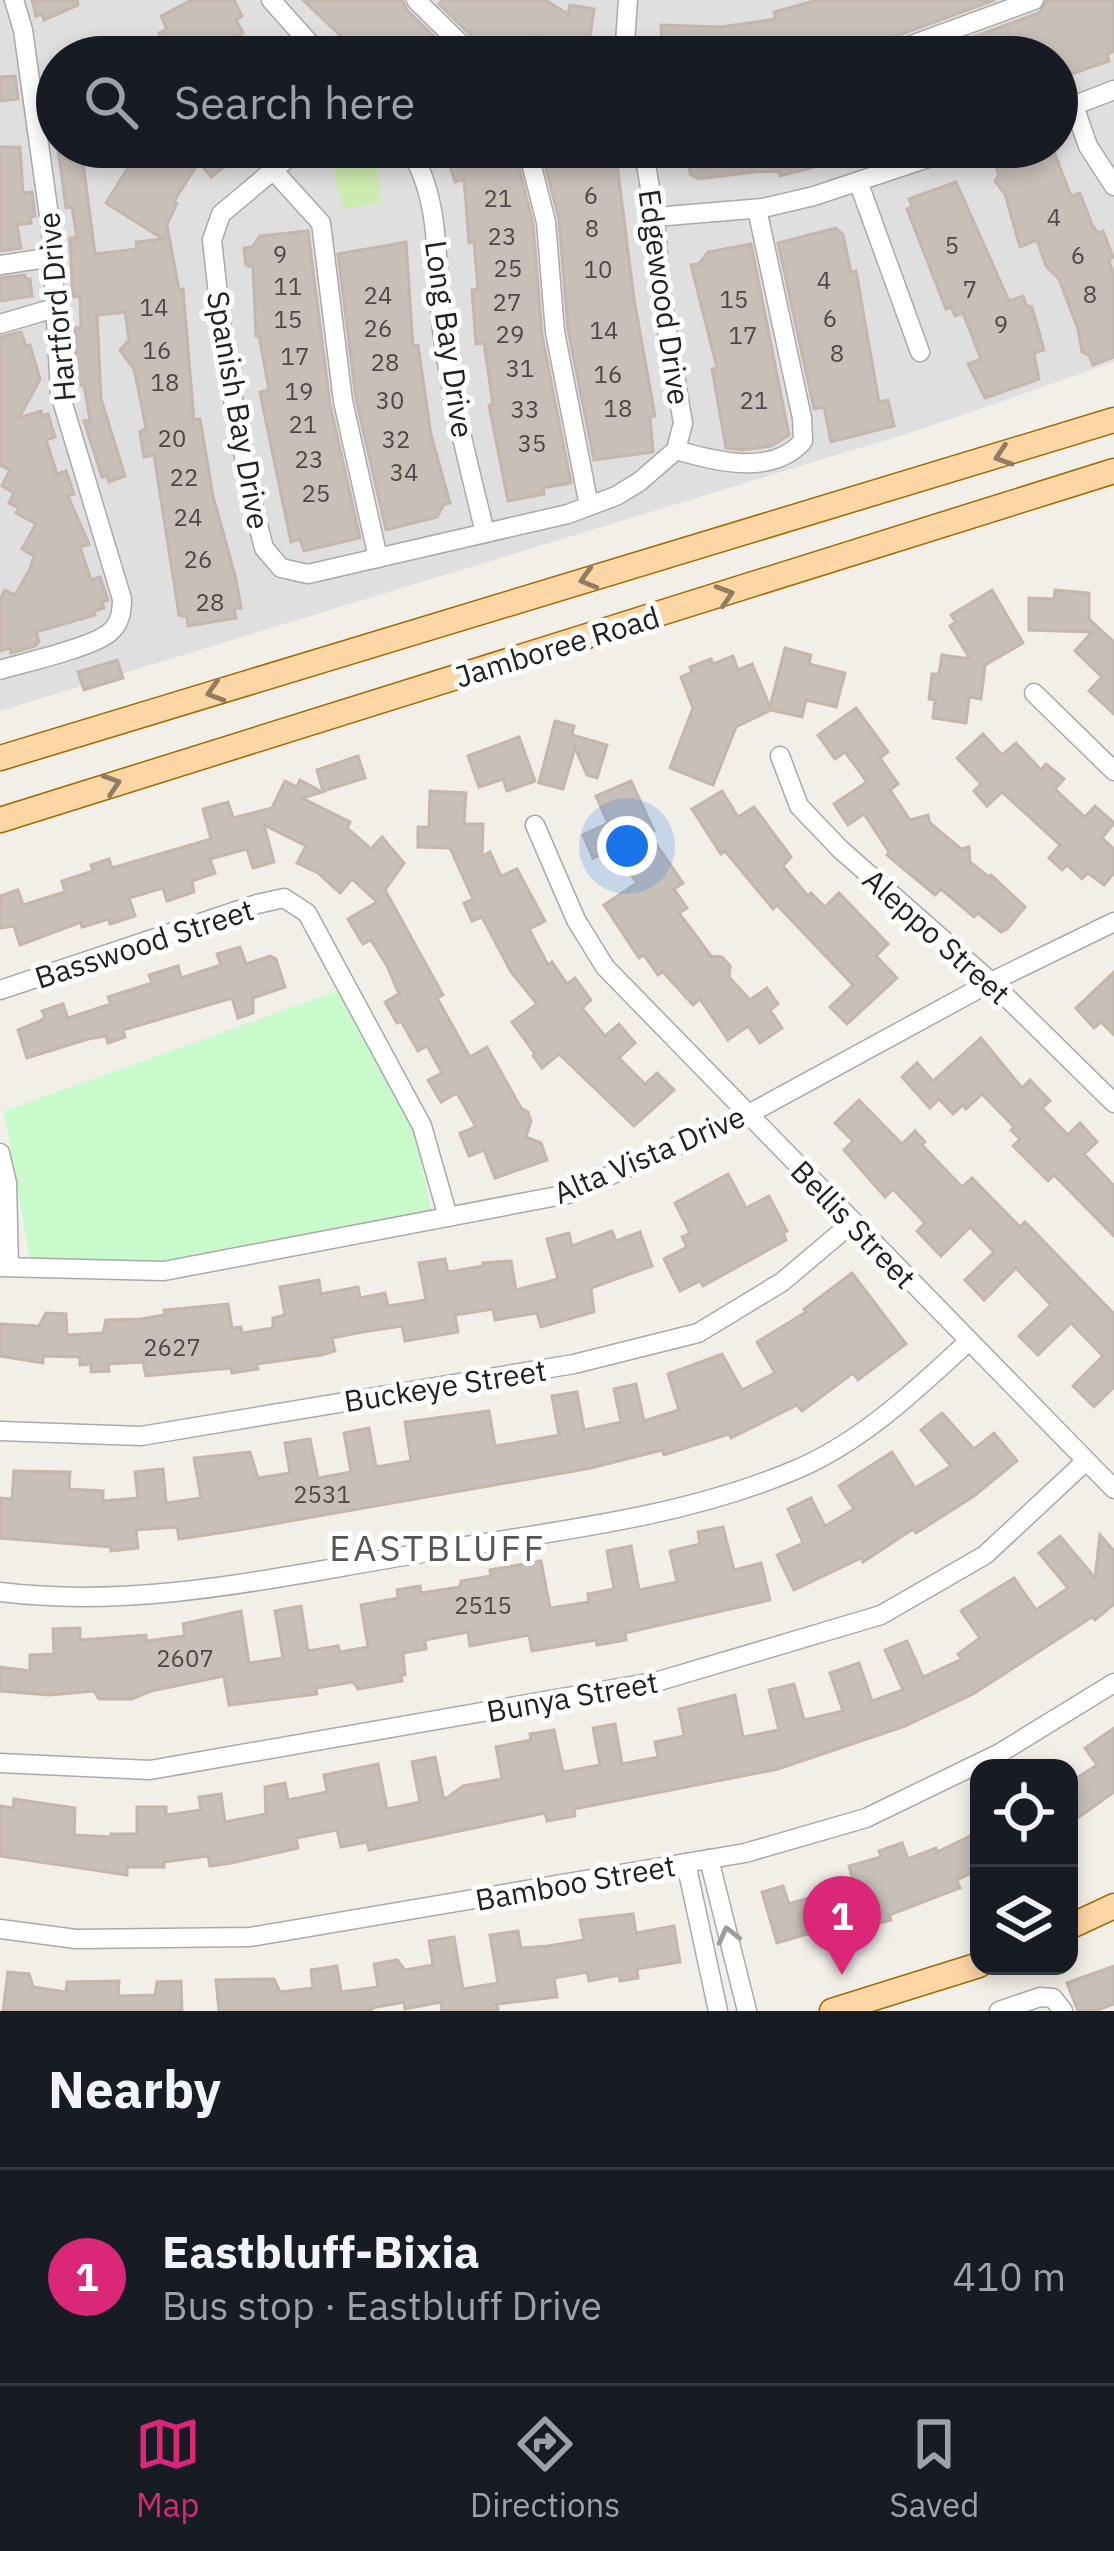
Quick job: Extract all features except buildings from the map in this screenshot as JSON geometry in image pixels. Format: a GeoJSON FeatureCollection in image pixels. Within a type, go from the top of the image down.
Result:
{"type":"FeatureCollection","features":[{"type":"Feature","properties":{"kind":"main road","name":"Jamboree Road"},"geometry":{"type":"LineString","coordinates":[[0,758],[1114,420]]}},
{"type":"Feature","properties":{"kind":"main road","name":"Jamboree Road"},"geometry":{"type":"LineString","coordinates":[[0,820],[1114,471]]}},
{"type":"Feature","properties":{"kind":"main road"},"geometry":{"type":"LineString","coordinates":[[1078,1923],[1114,1906]]}},
{"type":"Feature","properties":{"kind":"main road"},"geometry":{"type":"LineString","coordinates":[[832,2011],[970,1968]]}},
{"type":"Feature","properties":{"kind":"street","name":"Hartford Drive"},"geometry":{"type":"LineString","coordinates":[[14,0],[23,30],[36,128]]}},
{"type":"Feature","properties":{"kind":"street"},"geometry":{"type":"LineString","coordinates":[[271,0],[303,36]]}},
{"type":"Feature","properties":{"kind":"street"},"geometry":{"type":"LineString","coordinates":[[416,0],[453,36]]}},
{"type":"Feature","properties":{"kind":"street"},"geometry":{"type":"LineString","coordinates":[[625,36],[628,0]]}},
{"type":"Feature","properties":{"kind":"street"},"geometry":{"type":"LineString","coordinates":[[936,36],[1034,0]]}},
{"type":"Feature","properties":{"kind":"street"},"geometry":{"type":"LineString","coordinates":[[1078,104],[1114,90]]}},
{"type":"Feature","properties":{"kind":"street"},"geometry":{"type":"LineString","coordinates":[[1078,130],[1114,186]]}},
{"type":"Feature","properties":{"kind":"street","name":"Hartford Drive"},"geometry":{"type":"LineString","coordinates":[[0,670],[98,639],[109,633],[122,611],[60,394],[58,307],[41,168]]}},
{"type":"Feature","properties":{"kind":"street","name":"Spanish Bay Drive"},"geometry":{"type":"LineString","coordinates":[[275,168],[221,214],[212,240],[225,358],[261,539],[272,560],[294,573],[308,574],[485,533]]}},
{"type":"Feature","properties":{"kind":"street","name":"Long Bay Drive"},"geometry":{"type":"LineString","coordinates":[[418,168],[433,211],[452,391],[485,533]]}},
{"type":"Feature","properties":{"kind":"street"},"geometry":{"type":"LineString","coordinates":[[532,168],[546,222],[555,332],[589,506]]}},
{"type":"Feature","properties":{"kind":"street","name":"Edgewood Drive"},"geometry":{"type":"LineString","coordinates":[[485,533],[589,506],[639,482],[676,450],[683,423],[661,295],[647,168]]}},
{"type":"Feature","properties":{"kind":"street"},"geometry":{"type":"LineString","coordinates":[[655,217],[757,209],[860,184],[904,168]]}},
{"type":"Feature","properties":{"kind":"street"},"geometry":{"type":"LineString","coordinates":[[273,170],[321,223],[343,401],[378,558]]}},
{"type":"Feature","properties":{"kind":"street"},"geometry":{"type":"LineString","coordinates":[[860,184],[920,352]]}},
{"type":"Feature","properties":{"kind":"street"},"geometry":{"type":"LineString","coordinates":[[676,450],[740,464],[795,451],[803,441],[757,209]]}},
{"type":"Feature","properties":{"kind":"street"},"geometry":{"type":"LineString","coordinates":[[0,265],[53,257]]}},
{"type":"Feature","properties":{"kind":"street"},"geometry":{"type":"LineString","coordinates":[[0,324],[58,307]]}},
{"type":"Feature","properties":{"kind":"street"},"geometry":{"type":"LineString","coordinates":[[1034,693],[1114,771]]}},
{"type":"Feature","properties":{"kind":"street","name":"Aleppo Street"},"geometry":{"type":"LineString","coordinates":[[780,756],[799,806],[840,849],[991,982],[1114,1103]]}},
{"type":"Feature","properties":{"kind":"street","name":"Bellis Street"},"geometry":{"type":"LineString","coordinates":[[536,825],[576,920],[605,967],[1114,1489]]}},
{"type":"Feature","properties":{"kind":"street","name":"Basswood Street"},"geometry":{"type":"LineString","coordinates":[[0,990],[284,898],[307,913],[422,1126],[448,1217]]}},
{"type":"Feature","properties":{"kind":"street","name":"Alta Vista Drive"},"geometry":{"type":"LineString","coordinates":[[4,1267],[164,1271],[568,1194],[747,1115],[991,982],[1114,922]]}},
{"type":"Feature","properties":{"kind":"street"},"geometry":{"type":"LineString","coordinates":[[0,1153],[7,1183],[4,1267]]}},
{"type":"Feature","properties":{"kind":"street","name":"Buckeye Street"},"geometry":{"type":"LineString","coordinates":[[0,1432],[141,1436],[574,1364],[698,1333],[782,1282],[852,1223]]}},
{"type":"Feature","properties":{"kind":"street"},"geometry":{"type":"LineString","coordinates":[[0,1592],[160,1595],[646,1516],[797,1469],[893,1412],[969,1341]]}},
{"type":"Feature","properties":{"kind":"street","name":"Bunya Street"},"geometry":{"type":"LineString","coordinates":[[0,1763],[150,1770],[659,1682],[881,1615],[985,1555],[1086,1461]]}},
{"type":"Feature","properties":{"kind":"street","name":"Bamboo Street"},"geometry":{"type":"LineString","coordinates":[[0,1929],[76,1939],[250,1937],[745,1853],[866,1818],[1000,1753],[1114,1683]]}},
{"type":"Feature","properties":{"kind":"street"},"geometry":{"type":"LineString","coordinates":[[709,1859],[747,2011]]}},
{"type":"Feature","properties":{"kind":"street"},"geometry":{"type":"LineString","coordinates":[[686,1863],[718,2011]]}},
{"type":"Feature","properties":{"kind":"street"},"geometry":{"type":"LineString","coordinates":[[999,2011],[1040,1997],[1053,1998],[1063,2011]]}},
{"type":"Feature","properties":{"kind":"shaded area"},"geometry":{"type":"Polygon","coordinates":[[[0,0],[1114,0],[1114,362],[925,428],[0,711],[0,0]]]}},
{"type":"Feature","properties":{"kind":"green space"},"geometry":{"type":"Polygon","coordinates":[[[333,168],[377,168],[381,203],[343,209],[333,168]]]}},
{"type":"Feature","properties":{"kind":"green space"},"geometry":{"type":"Polygon","coordinates":[[[337,991],[414,1130],[431,1209],[170,1262],[30,1260],[4,1111],[337,991]]]}},
{"type":"Feature","properties":{"kind":"place","name":"Eastbluff-Bixia"},"geometry":{"type":"Point","coordinates":[842,1975]}},
{"type":"Feature","properties":{"kind":"district","name":"EASTBLUFF"},"geometry":{"type":"Point","coordinates":[438,1547]}}]}
